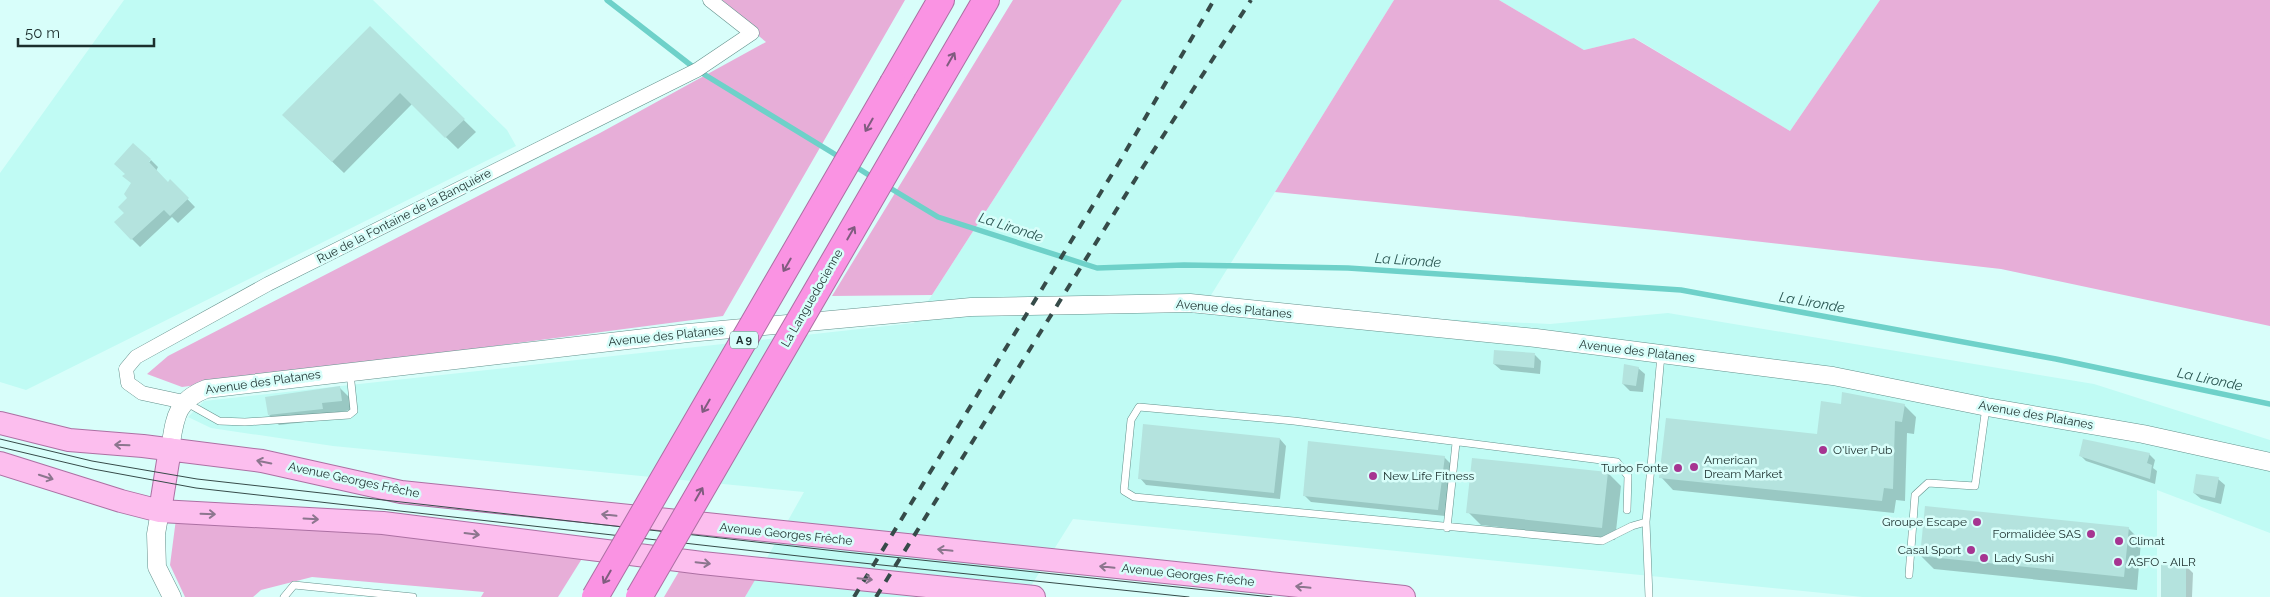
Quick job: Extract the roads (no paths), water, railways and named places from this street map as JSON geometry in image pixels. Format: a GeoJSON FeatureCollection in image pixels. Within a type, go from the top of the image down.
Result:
{"type":"FeatureCollection","features":[{"type":"Feature","properties":{"kind":"highway","name":"A 9"},"geometry":{"type":"LineString","coordinates":[[595,597],[941,0]]}},
{"type":"Feature","properties":{"kind":"highway","name":"La Languedocienne"},"geometry":{"type":"LineString","coordinates":[[639,597],[986,0]]}},
{"type":"Feature","properties":{"kind":"main road","name":"Avenue Georges Frêche"},"geometry":{"type":"LineString","coordinates":[[0,423],[69,440],[170,449],[262,461],[400,492],[1404,597]]}},
{"type":"Feature","properties":{"kind":"main road"},"geometry":{"type":"LineString","coordinates":[[160,511],[170,449]]}},
{"type":"Feature","properties":{"kind":"main road"},"geometry":{"type":"LineString","coordinates":[[0,463],[105,497],[160,511],[383,524],[702,562],[1034,597]]}},
{"type":"Feature","properties":{"kind":"street","name":"Rue de la Fontaine de la Banquière"},"geometry":{"type":"LineString","coordinates":[[184,402],[142,393],[128,383],[126,369],[136,357],[268,284],[697,70],[752,33],[710,0]]}},
{"type":"Feature","properties":{"kind":"street","name":"Avenue des Platanes"},"geometry":{"type":"LineString","coordinates":[[184,402],[194,393],[206,389],[350,370],[688,333],[971,307],[1190,303],[1536,338],[1833,376],[1986,407],[2143,434],[2270,462]]}},
{"type":"Feature","properties":{"kind":"street"},"geometry":{"type":"LineString","coordinates":[[170,449],[178,409],[184,402]]}},
{"type":"Feature","properties":{"kind":"street"},"geometry":{"type":"LineString","coordinates":[[160,511],[156,534],[157,567],[172,597]]}},
{"type":"Feature","properties":{"kind":"lane"},"geometry":{"type":"LineString","coordinates":[[1648,597],[1646,522],[1661,355]]}},
{"type":"Feature","properties":{"kind":"lane"},"geometry":{"type":"LineString","coordinates":[[184,402],[219,421],[245,422],[349,415],[354,411],[350,370]]}},
{"type":"Feature","properties":{"kind":"lane"},"geometry":{"type":"LineString","coordinates":[[1626,510],[1628,476],[1618,462],[1294,421],[1139,407],[1130,420],[1124,491],[1134,497],[1447,528],[1602,541],[1632,526],[1646,522]]}},
{"type":"Feature","properties":{"kind":"lane"},"geometry":{"type":"LineString","coordinates":[[1909,575],[1915,495],[1928,483],[1975,486],[1986,407]]}},
{"type":"Feature","properties":{"kind":"lane"},"geometry":{"type":"LineString","coordinates":[[1447,528],[1456,443]]}},
{"type":"Feature","properties":{"kind":"lane"},"geometry":{"type":"LineString","coordinates":[[284,597],[294,585],[413,597]]}},
{"type":"Feature","properties":{"kind":"waterway","name":"La Lironde"},"geometry":{"type":"LineString","coordinates":[[607,0],[697,70],[841,158]]}},
{"type":"Feature","properties":{"kind":"waterway","name":"La Lironde"},"geometry":{"type":"LineString","coordinates":[[853,165],[875,179]]}},
{"type":"Feature","properties":{"kind":"waterway","name":"La Lironde"},"geometry":{"type":"LineString","coordinates":[[885,185],[938,217],[1097,268],[1184,265],[1348,268],[1681,290],[2056,359],[2270,404]]}},
{"type":"Feature","properties":{"kind":"tram line"},"geometry":{"type":"LineString","coordinates":[[0,439],[92,461],[197,479],[845,552],[1272,597]]}},
{"type":"Feature","properties":{"kind":"tram line"},"geometry":{"type":"LineString","coordinates":[[0,447],[93,469],[196,488],[843,561],[1189,597]]}},
{"type":"Feature","properties":{"kind":"railway"},"geometry":{"type":"LineString","coordinates":[[854,597],[1120,161],[1214,0]]}},
{"type":"Feature","properties":{"kind":"railway"},"geometry":{"type":"LineString","coordinates":[[876,597],[1143,167],[1251,0]]}},
{"type":"Feature","properties":{"kind":"place","name":"O'liver Pub"},"geometry":{"type":"Point","coordinates":[1823,450]}},
{"type":"Feature","properties":{"kind":"place","name":"American Dream Market"},"geometry":{"type":"Point","coordinates":[1694,467]}},
{"type":"Feature","properties":{"kind":"place","name":"Turbo Fonte"},"geometry":{"type":"Point","coordinates":[1678,468]}},
{"type":"Feature","properties":{"kind":"place","name":"New Life Fitness"},"geometry":{"type":"Point","coordinates":[1373,476]}},
{"type":"Feature","properties":{"kind":"place","name":"Groupe Escape"},"geometry":{"type":"Point","coordinates":[1977,522]}},
{"type":"Feature","properties":{"kind":"place","name":"Formalidée SAS"},"geometry":{"type":"Point","coordinates":[2091,534]}},
{"type":"Feature","properties":{"kind":"place","name":"Climat"},"geometry":{"type":"Point","coordinates":[2119,541]}},
{"type":"Feature","properties":{"kind":"place","name":"Casal Sport"},"geometry":{"type":"Point","coordinates":[1971,550]}},
{"type":"Feature","properties":{"kind":"place","name":"Lady Sushi"},"geometry":{"type":"Point","coordinates":[1984,558]}},
{"type":"Feature","properties":{"kind":"place","name":"ASFO - AILR"},"geometry":{"type":"Point","coordinates":[2118,562]}}]}
